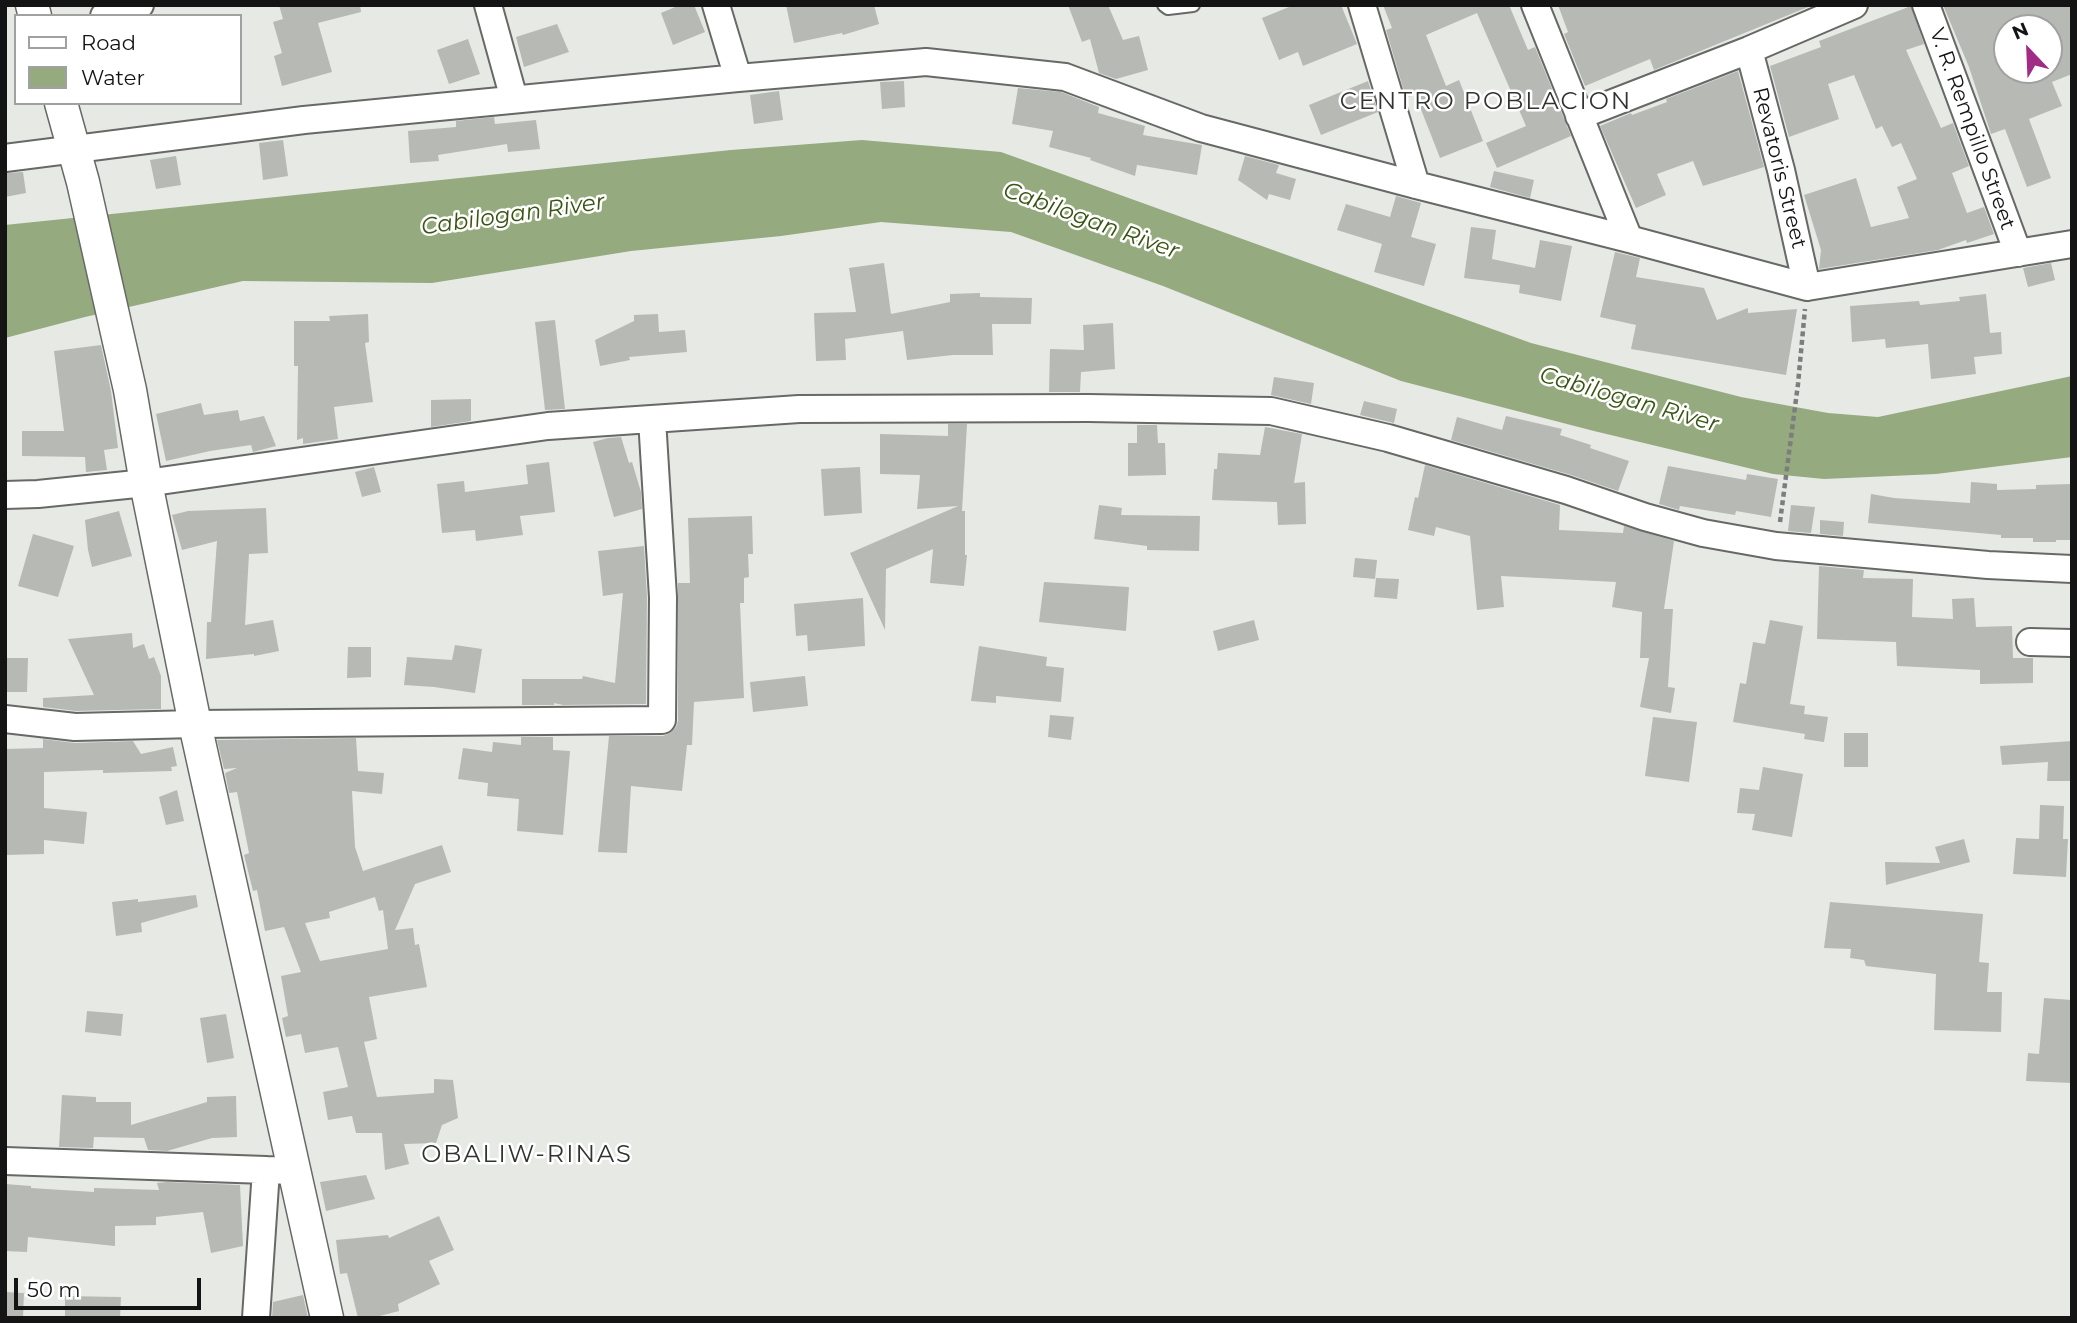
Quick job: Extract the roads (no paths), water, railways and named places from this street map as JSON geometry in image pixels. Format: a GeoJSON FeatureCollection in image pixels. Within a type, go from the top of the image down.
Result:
{"type":"FeatureCollection","features":[{"type":"Feature","properties":{"kind":"street"},"geometry":{"type":"LineString","coordinates":[[111,14],[140,5]]}},
{"type":"Feature","properties":{"kind":"street"},"geometry":{"type":"LineString","coordinates":[[488,5],[513,99]]}},
{"type":"Feature","properties":{"kind":"street"},"geometry":{"type":"LineString","coordinates":[[716,5],[738,78]]}},
{"type":"Feature","properties":{"kind":"street"},"geometry":{"type":"LineString","coordinates":[[1362,5],[1416,186]]}},
{"type":"Feature","properties":{"kind":"street"},"geometry":{"type":"LineString","coordinates":[[1535,5],[1629,239]]}},
{"type":"Feature","properties":{"kind":"street"},"geometry":{"type":"LineString","coordinates":[[1579,116],[1749,50],[1854,5]]}},
{"type":"Feature","properties":{"kind":"street","name":"V. R. Rempillo Street"},"geometry":{"type":"LineString","coordinates":[[1926,5],[2018,253]]}},
{"type":"Feature","properties":{"kind":"street","name":"Revatoris Street"},"geometry":{"type":"LineString","coordinates":[[1749,50],[1782,170],[1807,287]]}},
{"type":"Feature","properties":{"kind":"street"},"geometry":{"type":"LineString","coordinates":[[5,158],[304,120],[926,62],[1065,76],[1201,128],[1807,287],[2072,244]]}},
{"type":"Feature","properties":{"kind":"street"},"geometry":{"type":"LineString","coordinates":[[62,105],[83,182],[130,390],[281,1170],[327,1318]]}},
{"type":"Feature","properties":{"kind":"street"},"geometry":{"type":"LineString","coordinates":[[5,495],[146,483],[548,426],[799,409],[1088,408],[1271,411],[1388,438],[1703,533],[1776,546],[1988,565],[2072,569]]}},
{"type":"Feature","properties":{"kind":"street"},"geometry":{"type":"LineString","coordinates":[[5,719],[75,727],[662,720],[663,597],[652,419]]}},
{"type":"Feature","properties":{"kind":"street"},"geometry":{"type":"LineString","coordinates":[[2030,642],[2072,643]]}},
{"type":"Feature","properties":{"kind":"street"},"geometry":{"type":"LineString","coordinates":[[5,1161],[281,1170]]}},
{"type":"Feature","properties":{"kind":"street"},"geometry":{"type":"LineString","coordinates":[[256,1318],[281,1170]]}},
{"type":"Feature","properties":{"kind":"lane"},"geometry":{"type":"LineString","coordinates":[[1164,5],[1168,8],[1194,5]]}},
{"type":"Feature","properties":{"kind":"water","name":"Cabilogan River"},"geometry":{"type":"Polygon","coordinates":[[[862,140],[1001,152],[1531,343],[1741,397],[1828,413],[1878,417],[2072,376],[2072,457],[1936,474],[1824,479],[1773,474],[1401,381],[1163,286],[1011,232],[881,222],[781,236],[631,251],[432,283],[243,281],[5,338],[5,225],[731,150],[862,140]]]}},
{"type":"Feature","properties":{"kind":"district","name":"CENTRO POBLACION"},"geometry":{"type":"Point","coordinates":[1486,102]}},
{"type":"Feature","properties":{"kind":"district","name":"OBALIW-RINAS"},"geometry":{"type":"Point","coordinates":[527,1155]}}]}
